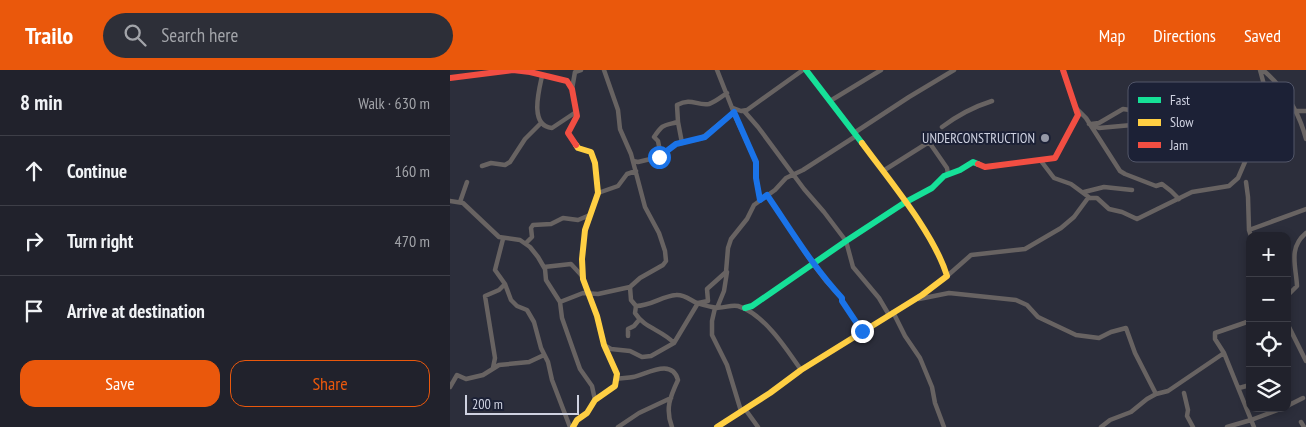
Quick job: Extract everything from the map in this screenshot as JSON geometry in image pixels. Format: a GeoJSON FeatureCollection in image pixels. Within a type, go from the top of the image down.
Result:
{"type":"FeatureCollection","features":[{"type":"Feature","properties":{"kind":"street"},"geometry":{"type":"LineString","coordinates":[[450,78],[513,70],[567,81],[572,89]]}},
{"type":"Feature","properties":{"kind":"street"},"geometry":{"type":"LineString","coordinates":[[572,427],[577,420],[587,413],[595,400],[615,386],[617,374],[604,345],[597,316],[582,277],[585,230],[598,193],[595,186],[596,172],[590,151],[578,148],[568,133],[577,119],[572,89],[575,72],[581,70]]}},
{"type":"Feature","properties":{"kind":"street"},"geometry":{"type":"LineString","coordinates":[[560,302],[587,293],[598,294],[630,287],[666,261],[659,233],[645,207],[633,161],[620,129],[618,110],[604,70]]}},
{"type":"Feature","properties":{"kind":"street"},"geometry":{"type":"LineString","coordinates":[[717,70],[756,162],[756,178],[760,200]]}},
{"type":"Feature","properties":{"kind":"street"},"geometry":{"type":"LineString","coordinates":[[633,161],[638,162],[661,156],[673,146],[705,137],[733,110],[744,111],[805,70],[883,171],[947,270],[945,278]]}},
{"type":"Feature","properties":{"kind":"street"},"geometry":{"type":"LineString","coordinates":[[830,101],[881,70]]}},
{"type":"Feature","properties":{"kind":"street"},"geometry":{"type":"LineString","coordinates":[[758,427],[743,410],[727,365],[712,335],[712,321],[724,291],[728,248],[732,240],[752,207],[786,178],[803,170],[909,97],[954,70]]}},
{"type":"Feature","properties":{"kind":"street"},"geometry":{"type":"LineString","coordinates":[[745,308],[752,306],[904,203],[932,188],[941,178],[948,174],[960,170],[973,162],[985,166],[1054,159],[1078,117],[1063,70]]}},
{"type":"Feature","properties":{"kind":"street"},"geometry":{"type":"LineString","coordinates":[[1261,70],[1274,82]]}},
{"type":"Feature","properties":{"kind":"street"},"geometry":{"type":"LineString","coordinates":[[542,76],[536,103],[541,123],[552,128],[576,112]]}},
{"type":"Feature","properties":{"kind":"street"},"geometry":{"type":"LineString","coordinates":[[682,143],[676,107],[679,104],[690,101],[710,104],[726,93]]}},
{"type":"Feature","properties":{"kind":"street"},"geometry":{"type":"LineString","coordinates":[[942,127],[974,107],[992,101]]}},
{"type":"Feature","properties":{"kind":"street"},"geometry":{"type":"LineString","coordinates":[[1075,107],[1082,113],[1122,172],[1156,186],[1162,184],[1172,190],[1179,199]]}},
{"type":"Feature","properties":{"kind":"street"},"geometry":{"type":"LineString","coordinates":[[1294,108],[1306,139]]}},
{"type":"Feature","properties":{"kind":"street"},"geometry":{"type":"LineString","coordinates":[[1089,124],[1100,123],[1122,109],[1128,110]]}},
{"type":"Feature","properties":{"kind":"street"},"geometry":{"type":"LineString","coordinates":[[744,111],[794,174],[804,190],[846,241],[853,267],[891,313],[920,358],[932,387],[935,403],[944,427]]}},
{"type":"Feature","properties":{"kind":"street"},"geometry":{"type":"LineString","coordinates":[[1296,111],[1306,111]]}},
{"type":"Feature","properties":{"kind":"street"},"geometry":{"type":"LineString","coordinates":[[661,156],[658,143],[654,137],[657,130],[664,125],[678,122]]}},
{"type":"Feature","properties":{"kind":"street"},"geometry":{"type":"LineString","coordinates":[[482,166],[491,163],[505,165],[510,162],[525,139],[541,123]]}},
{"type":"Feature","properties":{"kind":"street"},"geometry":{"type":"LineString","coordinates":[[1089,124],[1099,128],[1128,125]]}},
{"type":"Feature","properties":{"kind":"street"},"geometry":{"type":"LineString","coordinates":[[883,171],[928,142],[931,143],[939,154],[947,168],[948,174]]}},
{"type":"Feature","properties":{"kind":"street"},"geometry":{"type":"LineString","coordinates":[[1041,161],[1054,178],[1068,182],[1090,198]]}},
{"type":"Feature","properties":{"kind":"street"},"geometry":{"type":"LineString","coordinates":[[717,427],[801,370],[915,299],[945,278],[972,255],[1025,249],[1061,228],[1075,215],[1083,203],[1090,198],[1097,198],[1109,209],[1138,219],[1192,192],[1229,186],[1238,178],[1245,162]]}},
{"type":"Feature","properties":{"kind":"street"},"geometry":{"type":"LineString","coordinates":[[598,193],[618,186],[625,176],[636,171]]}},
{"type":"Feature","properties":{"kind":"street"},"geometry":{"type":"LineString","coordinates":[[460,202],[467,182]]}},
{"type":"Feature","properties":{"kind":"street"},"geometry":{"type":"LineString","coordinates":[[1246,182],[1249,230],[1306,209]]}},
{"type":"Feature","properties":{"kind":"street"},"geometry":{"type":"LineString","coordinates":[[1084,192],[1104,187],[1132,190]]}},
{"type":"Feature","properties":{"kind":"street"},"geometry":{"type":"LineString","coordinates":[[767,195],[813,264],[842,298],[842,301],[862,331]]}},
{"type":"Feature","properties":{"kind":"street"},"geometry":{"type":"LineString","coordinates":[[450,202],[460,202],[502,239],[514,238],[526,244],[544,267],[546,280],[560,302],[562,318],[580,369],[592,386],[595,400]]}},
{"type":"Feature","properties":{"kind":"street"},"geometry":{"type":"LineString","coordinates":[[526,244],[532,237],[531,228],[533,225],[551,224],[563,218],[578,220],[591,214]]}},
{"type":"Feature","properties":{"kind":"street"},"geometry":{"type":"LineString","coordinates":[[1291,292],[1297,286],[1295,247],[1306,233]]}},
{"type":"Feature","properties":{"kind":"street"},"geometry":{"type":"LineString","coordinates":[[502,239],[495,270],[505,284],[511,300],[517,306],[525,308],[532,318],[541,348],[548,362],[552,380],[572,427]]}},
{"type":"Feature","properties":{"kind":"street"},"geometry":{"type":"LineString","coordinates":[[544,267],[571,264],[582,277]]}},
{"type":"Feature","properties":{"kind":"street"},"geometry":{"type":"LineString","coordinates":[[604,345],[611,349],[630,351],[644,358],[674,343],[698,304],[708,301],[707,289],[727,271]]}},
{"type":"Feature","properties":{"kind":"street"},"geometry":{"type":"LineString","coordinates":[[493,368],[495,358],[485,296],[499,290],[505,284]]}},
{"type":"Feature","properties":{"kind":"street"},"geometry":{"type":"LineString","coordinates":[[630,287],[631,300],[636,306],[635,313],[639,320],[653,330],[659,331],[674,343]]}},
{"type":"Feature","properties":{"kind":"street"},"geometry":{"type":"LineString","coordinates":[[915,299],[949,293],[1016,300],[1028,305],[1038,317],[1070,333],[1094,338],[1126,328],[1135,353],[1156,394]]}},
{"type":"Feature","properties":{"kind":"street"},"geometry":{"type":"LineString","coordinates":[[636,306],[646,305],[674,295],[682,296],[698,304],[716,308],[735,305],[745,308],[755,314],[769,329],[801,370]]}},
{"type":"Feature","properties":{"kind":"street"},"geometry":{"type":"LineString","coordinates":[[628,336],[628,329],[639,320]]}},
{"type":"Feature","properties":{"kind":"street"},"geometry":{"type":"LineString","coordinates":[[1246,323],[1215,333],[1215,339],[1224,354],[1254,427]]}},
{"type":"Feature","properties":{"kind":"street"},"geometry":{"type":"LineString","coordinates":[[1291,331],[1306,361]]}},
{"type":"Feature","properties":{"kind":"street"},"geometry":{"type":"LineString","coordinates":[[1101,427],[1110,420],[1131,412],[1147,399],[1168,390],[1224,354]]}},
{"type":"Feature","properties":{"kind":"street"},"geometry":{"type":"LineString","coordinates":[[450,387],[457,375],[466,379],[483,375],[499,365],[529,362],[544,355]]}},
{"type":"Feature","properties":{"kind":"street"},"geometry":{"type":"LineString","coordinates":[[616,379],[634,377],[665,368],[676,374],[678,380],[671,398],[668,414],[672,427]]}},
{"type":"Feature","properties":{"kind":"street"},"geometry":{"type":"LineString","coordinates":[[1239,388],[1246,386]]}},
{"type":"Feature","properties":{"kind":"street"},"geometry":{"type":"LineString","coordinates":[[1184,393],[1188,416],[1193,427]]}},
{"type":"Feature","properties":{"kind":"street"},"geometry":{"type":"LineString","coordinates":[[618,427],[639,413],[671,398]]}},
{"type":"Feature","properties":{"kind":"street"},"geometry":{"type":"LineString","coordinates":[[1291,404],[1302,398]]}},
{"type":"Feature","properties":{"kind":"street"},"geometry":{"type":"LineString","coordinates":[[1227,427],[1273,412]]}},
{"type":"Feature","properties":{"kind":"traffic: fast"},"geometry":{"type":"LineString","coordinates":[[806,70],[862,143]]}},
{"type":"Feature","properties":{"kind":"traffic: fast"},"geometry":{"type":"LineString","coordinates":[[745,308],[752,306],[904,203],[932,188],[944,176],[960,170],[973,162],[978,164]]}},
{"type":"Feature","properties":{"kind":"traffic: slow"},"geometry":{"type":"LineString","coordinates":[[717,427],[770,393],[801,370],[922,295],[947,276],[941,259],[922,225],[862,143]]}},
{"type":"Feature","properties":{"kind":"traffic: slow"},"geometry":{"type":"LineString","coordinates":[[573,427],[577,420],[587,413],[595,400],[615,386],[617,374],[604,345],[597,316],[583,279],[582,259],[585,230],[598,193],[595,163],[591,152],[578,148],[576,145]]}},
{"type":"Feature","properties":{"kind":"traffic: jam"},"geometry":{"type":"LineString","coordinates":[[450,78],[513,70],[567,81],[572,89],[577,116],[568,133],[576,145]]}},
{"type":"Feature","properties":{"kind":"traffic: jam"},"geometry":{"type":"LineString","coordinates":[[978,164],[985,167],[1055,158],[1078,115],[1063,70]]}},
{"type":"Feature","properties":{"kind":"place","name":"UNDERCONSTRUCTION"},"geometry":{"type":"Point","coordinates":[1045,138]}},
{"type":"Feature","properties":{"kind":"route"},"geometry":{"type":"LineString","coordinates":[[659,157],[676,144],[705,137],[734,112],[757,165],[756,178],[760,200],[767,195],[813,264],[842,298],[842,301],[862,331]]}}]}
